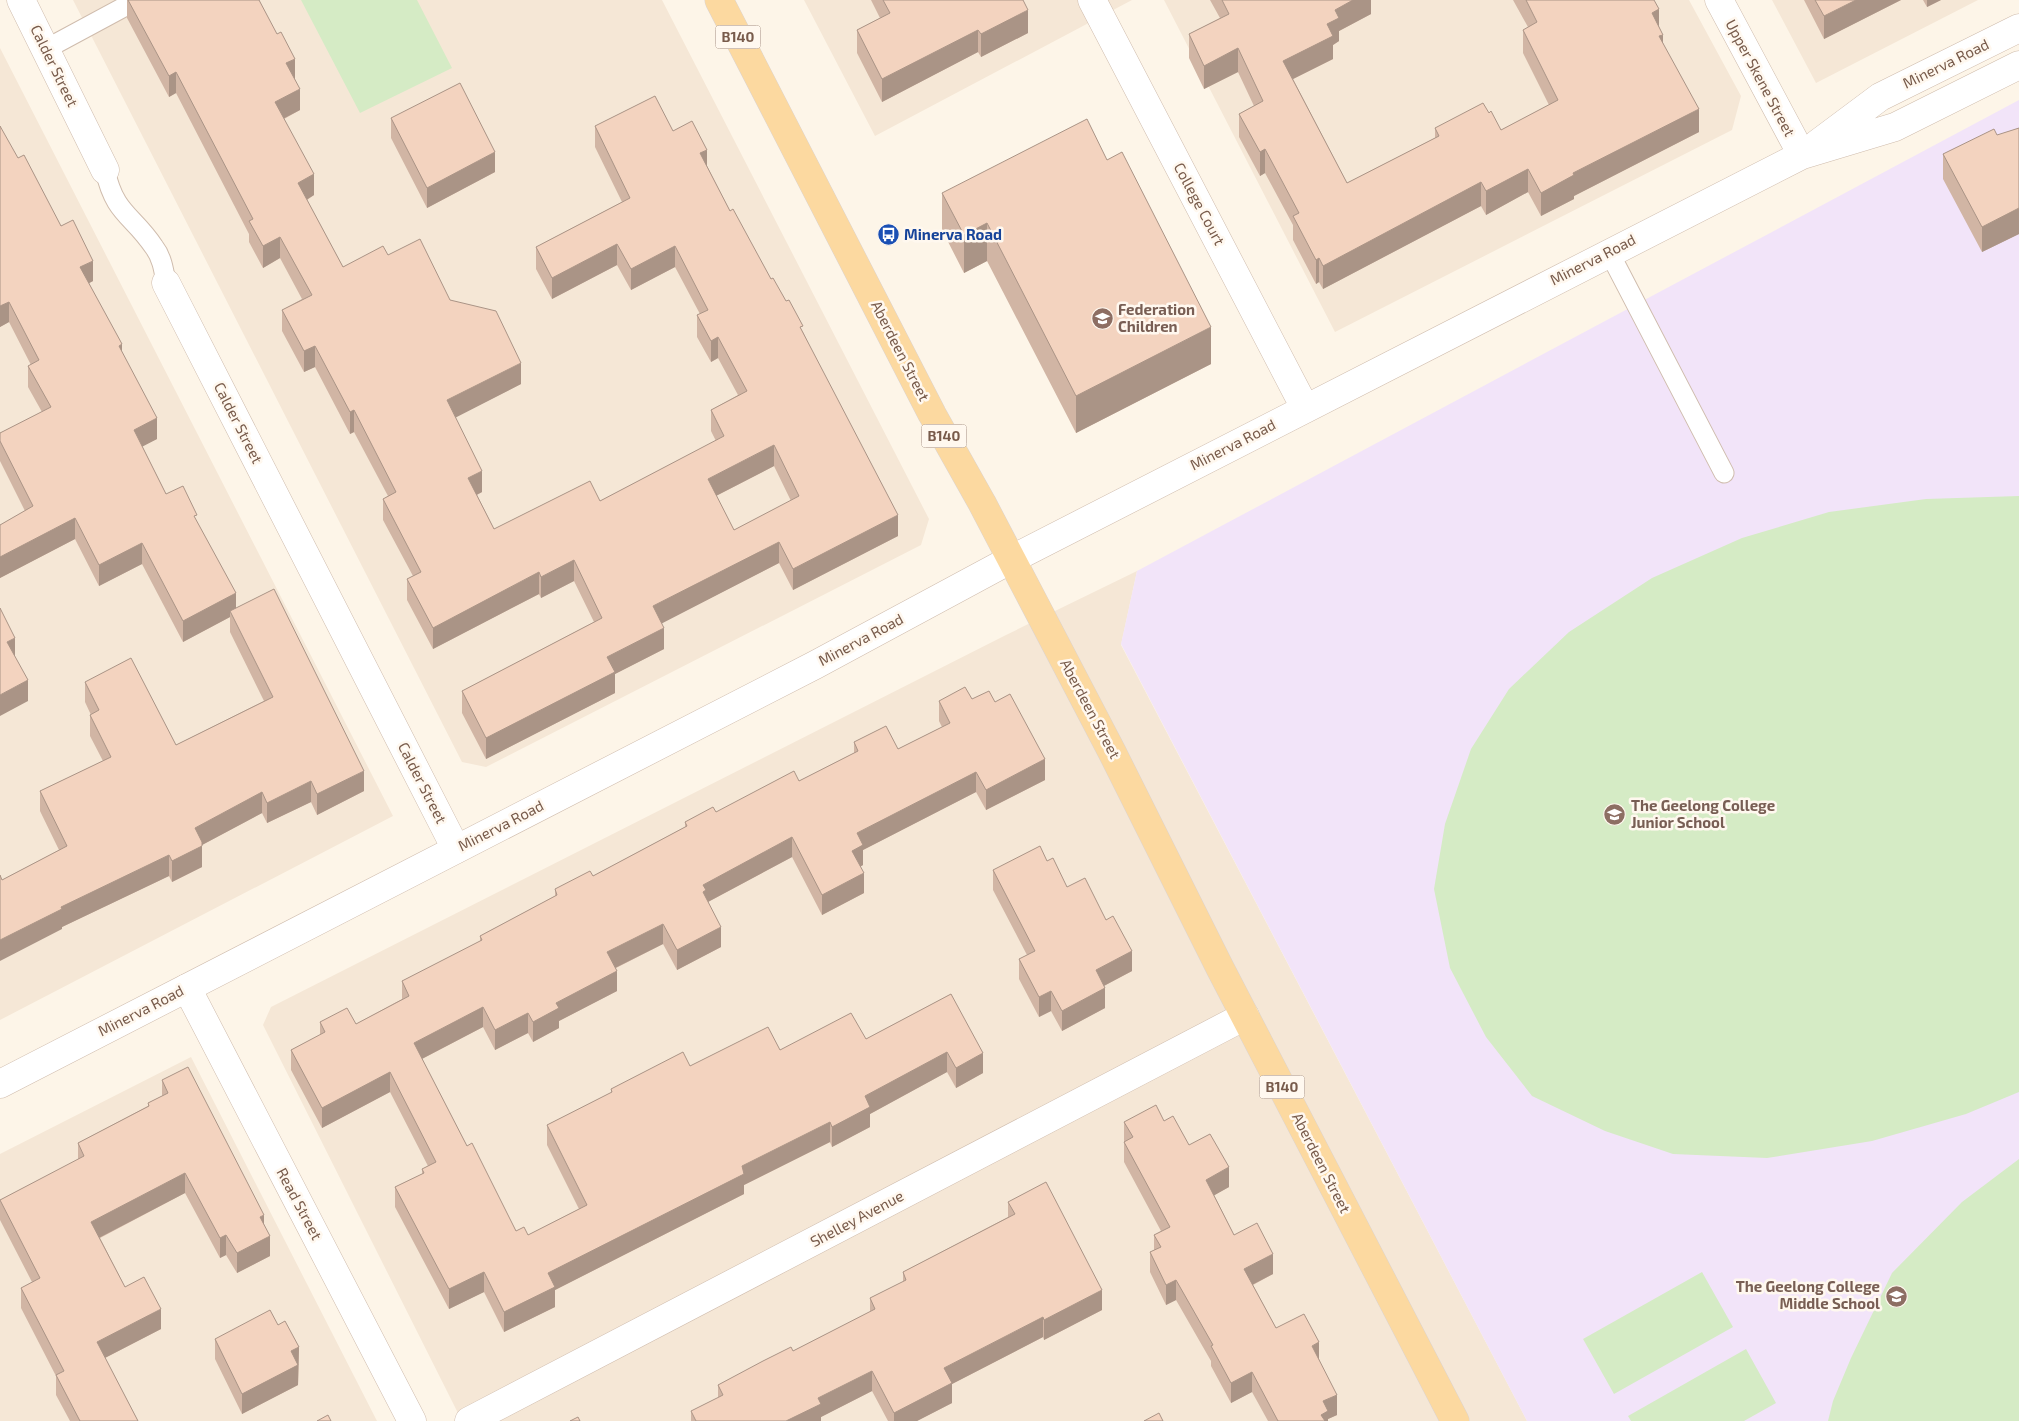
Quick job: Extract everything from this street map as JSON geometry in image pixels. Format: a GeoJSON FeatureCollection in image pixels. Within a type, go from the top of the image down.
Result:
{"type":"FeatureCollection","features":[{"type":"Feature","properties":{"kind":"main road","name":"Aberdeen Street"},"geometry":{"type":"LineString","coordinates":[[719,0],[927,406],[982,503],[1010,560],[1112,752],[1245,1016],[1455,1421]]}},
{"type":"Feature","properties":{"kind":"street","name":"Calder Street"},"geometry":{"type":"LineString","coordinates":[[21,0],[105,170]]}},
{"type":"Feature","properties":{"kind":"street","name":"College Court"},"geometry":{"type":"LineString","coordinates":[[1092,0],[1305,408]]}},
{"type":"Feature","properties":{"kind":"street","name":"Upper Skene Street"},"geometry":{"type":"LineString","coordinates":[[1719,0],[1802,155]]}},
{"type":"Feature","properties":{"kind":"street","name":"Minerva Road"},"geometry":{"type":"LineString","coordinates":[[0,1084],[815,665],[1010,560],[1609,252],[1802,155],[1880,97],[2019,28]]}},
{"type":"Feature","properties":{"kind":"street","name":"Minerva Road"},"geometry":{"type":"LineString","coordinates":[[1802,155],[1895,128],[2019,66]]}},
{"type":"Feature","properties":{"kind":"street","name":"Calder Street"},"geometry":{"type":"LineString","coordinates":[[166,284],[456,849]]}},
{"type":"Feature","properties":{"kind":"street","name":"Read Street"},"geometry":{"type":"LineString","coordinates":[[187,988],[412,1421]]}},
{"type":"Feature","properties":{"kind":"street","name":"Shelley Avenue"},"geometry":{"type":"LineString","coordinates":[[469,1421],[1245,1016]]}},
{"type":"Feature","properties":{"kind":"lane"},"geometry":{"type":"LineString","coordinates":[[46,49],[137,0]]}},
{"type":"Feature","properties":{"kind":"lane","name":"Calder Street"},"geometry":{"type":"LineString","coordinates":[[105,170],[110,192],[122,212],[155,247],[162,264],[166,284]]}},
{"type":"Feature","properties":{"kind":"lane"},"geometry":{"type":"LineString","coordinates":[[1609,252],[1724,473]]}},
{"type":"Feature","properties":{"kind":"shaded area"},"geometry":{"type":"Polygon","coordinates":[[[73,0],[662,0],[929,519],[921,545],[486,767],[462,762],[73,0]]]}},
{"type":"Feature","properties":{"kind":"shaded area"},"geometry":{"type":"Polygon","coordinates":[[[804,0],[1132,0],[875,136],[804,0]]]}},
{"type":"Feature","properties":{"kind":"shaded area"},"geometry":{"type":"Polygon","coordinates":[[[1164,0],[1689,0],[1741,96],[1732,130],[1335,332],[1164,0]]]}},
{"type":"Feature","properties":{"kind":"shaded area"},"geometry":{"type":"Polygon","coordinates":[[[1772,0],[1978,0],[1816,83],[1772,0]]]}},
{"type":"Feature","properties":{"kind":"shaded area"},"geometry":{"type":"Polygon","coordinates":[[[0,48],[393,816],[0,1020],[0,48]]]}},
{"type":"Feature","properties":{"kind":"shaded area","name":"The Geelong College Junior School"},"geometry":{"type":"Polygon","coordinates":[[[2019,100],[2019,1421],[1527,1421],[1121,644],[1137,571],[2019,100]]]}},
{"type":"Feature","properties":{"kind":"shaded area"},"geometry":{"type":"Polygon","coordinates":[[[1137,571],[1121,645],[1527,1421],[462,1421],[263,1025],[271,1007],[1006,635],[1137,571]]]}},
{"type":"Feature","properties":{"kind":"shaded area"},"geometry":{"type":"Polygon","coordinates":[[[191,1057],[377,1421],[0,1421],[0,1154],[191,1057]]]}},
{"type":"Feature","properties":{"kind":"green space"},"geometry":{"type":"Polygon","coordinates":[[[301,0],[417,0],[452,68],[360,113],[301,0]]]}},
{"type":"Feature","properties":{"kind":"green space"},"geometry":{"type":"Polygon","coordinates":[[[2019,496],[2019,1092],[1966,1114],[1872,1141],[1767,1158],[1673,1154],[1605,1131],[1532,1096],[1486,1037],[1450,968],[1434,889],[1445,824],[1471,749],[1509,689],[1569,632],[1652,578],[1742,538],[1829,512],[1926,499],[2019,496]]]}},
{"type":"Feature","properties":{"kind":"green space"},"geometry":{"type":"Polygon","coordinates":[[[2019,1159],[2019,1421],[1828,1421],[1833,1401],[1851,1358],[1892,1273],[1962,1202],[2019,1159]]]}},
{"type":"Feature","properties":{"kind":"green space"},"geometry":{"type":"Polygon","coordinates":[[[1702,1272],[1733,1327],[1614,1394],[1583,1339],[1702,1272]]]}},
{"type":"Feature","properties":{"kind":"green space"},"geometry":{"type":"Polygon","coordinates":[[[1746,1349],[1776,1403],[1744,1421],[1631,1421],[1628,1416],[1746,1349]]]}},
{"type":"Feature","properties":{"kind":"building"},"geometry":{"type":"Polygon","coordinates":[[[128,0],[259,0],[277,34],[281,32],[295,59],[286,63],[300,89],[275,102],[314,174],[298,183],[343,267],[383,246],[388,255],[420,239],[450,300],[496,311],[521,363],[447,400],[482,471],[468,478],[494,529],[590,481],[600,501],[724,436],[711,410],[747,391],[718,337],[711,341],[697,315],[708,310],[675,246],[631,269],[617,244],[552,278],[536,247],[630,198],[595,126],[655,96],[673,131],[692,121],[707,150],[700,153],[730,211],[733,209],[771,279],[773,278],[786,301],[789,300],[803,326],[800,327],[898,515],[793,569],[779,542],[653,606],[664,628],[607,657],[615,672],[486,738],[462,691],[602,618],[574,560],[541,577],[539,572],[433,628],[407,579],[421,572],[383,499],[396,492],[354,410],[350,412],[315,346],[304,351],[282,310],[312,295],[280,237],[263,246],[249,221],[253,219],[176,72],[169,76],[128,0]],[[774,445],[708,479],[734,530],[799,496],[774,445]]]}},
{"type":"Feature","properties":{"kind":"building"},"geometry":{"type":"Polygon","coordinates":[[[883,0],[1023,0],[1028,10],[981,34],[978,30],[882,79],[857,30],[890,13],[883,0]]]}},
{"type":"Feature","properties":{"kind":"building"},"geometry":{"type":"Polygon","coordinates":[[[1222,0],[1353,0],[1335,10],[1339,18],[1327,24],[1333,36],[1283,61],[1347,183],[1439,136],[1435,128],[1483,103],[1489,113],[1491,111],[1501,130],[1558,100],[1523,30],[1537,22],[1526,0],[1654,0],[1659,9],[1652,13],[1663,35],[1659,36],[1699,109],[1573,173],[1574,175],[1541,193],[1528,169],[1486,191],[1481,182],[1323,266],[1319,258],[1316,260],[1293,216],[1299,213],[1265,149],[1260,152],[1239,114],[1263,101],[1238,48],[1204,66],[1189,34],[1229,14],[1222,0]]]}},
{"type":"Feature","properties":{"kind":"building"},"geometry":{"type":"Polygon","coordinates":[[[1815,0],[1856,0],[1824,16],[1815,0]]]}},
{"type":"Feature","properties":{"kind":"building"},"geometry":{"type":"Polygon","coordinates":[[[460,83],[495,152],[427,188],[391,118],[460,83]]]}},
{"type":"Feature","properties":{"kind":"building","name":"Federation Children"},"geometry":{"type":"Polygon","coordinates":[[[1087,119],[1107,160],[1122,152],[1211,327],[1076,396],[987,223],[964,235],[942,193],[1087,119]]]}},
{"type":"Feature","properties":{"kind":"building"},"geometry":{"type":"Polygon","coordinates":[[[0,126],[18,158],[24,155],[61,226],[73,220],[93,261],[80,267],[122,344],[119,346],[157,418],[134,430],[166,494],[183,486],[197,515],[194,516],[236,593],[183,621],[142,543],[99,565],[75,518],[0,557],[0,525],[33,506],[0,441],[0,433],[51,407],[28,366],[39,360],[9,302],[0,306],[0,126]]]}},
{"type":"Feature","properties":{"kind":"building"},"geometry":{"type":"Polygon","coordinates":[[[2019,128],[2019,208],[1982,227],[1943,154],[1994,129],[1997,135],[2019,128]]]}},
{"type":"Feature","properties":{"kind":"building"},"geometry":{"type":"Polygon","coordinates":[[[274,589],[364,771],[317,794],[311,781],[267,803],[262,792],[195,828],[202,846],[172,861],[169,855],[61,907],[62,909],[0,940],[0,875],[2,880],[67,846],[40,791],[111,757],[90,715],[99,710],[85,682],[131,658],[176,745],[273,697],[230,611],[274,589]]]}},
{"type":"Feature","properties":{"kind":"building"},"geometry":{"type":"Polygon","coordinates":[[[0,608],[15,638],[7,642],[28,680],[0,695],[0,608]]]}},
{"type":"Feature","properties":{"kind":"building"},"geometry":{"type":"Polygon","coordinates":[[[965,687],[972,699],[989,691],[995,702],[1010,694],[1045,759],[986,790],[976,772],[857,833],[863,845],[852,851],[864,873],[822,895],[792,837],[703,885],[706,890],[703,892],[721,927],[677,950],[663,924],[607,952],[617,971],[556,1003],[559,1008],[533,1022],[528,1013],[495,1030],[483,1007],[414,1043],[467,1146],[472,1143],[516,1231],[524,1227],[528,1235],[587,1205],[547,1125],[612,1092],[611,1089],[683,1052],[690,1066],[768,1027],[780,1050],[851,1013],[866,1039],[951,994],[983,1053],[956,1068],[947,1052],[865,1096],[870,1107],[832,1127],[830,1122],[742,1166],[744,1174],[548,1273],[555,1287],[504,1312],[484,1272],[449,1289],[395,1187],[424,1173],[422,1169],[436,1162],[390,1072],[322,1108],[291,1050],[325,1032],[320,1022],[347,1008],[356,1024],[409,996],[402,981],[482,940],[480,936],[557,895],[555,889],[590,871],[593,876],[687,826],[685,822],[713,807],[716,812],[794,771],[799,781],[858,751],[854,742],[886,726],[898,749],[950,723],[939,701],[965,687]]]}},
{"type":"Feature","properties":{"kind":"building"},"geometry":{"type":"Polygon","coordinates":[[[1040,846],[1047,861],[1053,858],[1067,887],[1085,878],[1106,920],[1113,916],[1132,951],[1096,970],[1105,988],[1062,1011],[1051,991],[1039,997],[1019,959],[1035,951],[993,870],[1040,846]]]}},
{"type":"Feature","properties":{"kind":"building"},"geometry":{"type":"Polygon","coordinates":[[[188,1067],[264,1215],[260,1217],[270,1236],[237,1253],[226,1235],[220,1238],[185,1173],[91,1222],[125,1287],[144,1277],[161,1309],[97,1342],[138,1421],[80,1421],[56,1375],[64,1371],[21,1288],[40,1278],[0,1200],[84,1156],[78,1143],[149,1106],[148,1103],[168,1093],[162,1080],[188,1067]]]}},
{"type":"Feature","properties":{"kind":"building"},"geometry":{"type":"Polygon","coordinates":[[[1156,1105],[1164,1121],[1173,1116],[1189,1145],[1210,1134],[1229,1167],[1206,1180],[1234,1235],[1257,1223],[1273,1254],[1244,1269],[1276,1328],[1304,1314],[1319,1342],[1312,1346],[1337,1395],[1323,1401],[1328,1411],[1321,1415],[1325,1421],[1278,1421],[1252,1372],[1231,1383],[1211,1346],[1213,1345],[1176,1280],[1166,1285],[1150,1252],[1161,1247],[1154,1235],[1170,1227],[1124,1142],[1133,1137],[1124,1122],[1156,1105]]]}},
{"type":"Feature","properties":{"kind":"building"},"geometry":{"type":"Polygon","coordinates":[[[1046,1182],[1102,1290],[1044,1320],[1043,1317],[944,1368],[952,1383],[894,1413],[872,1371],[818,1398],[821,1404],[786,1421],[696,1421],[691,1411],[723,1395],[718,1385],[791,1347],[793,1351],[875,1309],[870,1298],[906,1280],[903,1272],[1015,1214],[1008,1202],[1046,1182]]]}},
{"type":"Feature","properties":{"kind":"building"},"geometry":{"type":"Polygon","coordinates":[[[270,1310],[278,1325],[285,1321],[299,1347],[291,1351],[298,1365],[242,1394],[215,1339],[270,1310]]]}},
{"type":"Feature","properties":{"kind":"building"},"geometry":{"type":"Polygon","coordinates":[[[1159,1413],[1163,1421],[1144,1421],[1159,1413]]]}},
{"type":"Feature","properties":{"kind":"building"},"geometry":{"type":"Polygon","coordinates":[[[328,1415],[331,1421],[317,1421],[328,1415]]]}},
{"type":"Feature","properties":{"kind":"building"},"geometry":{"type":"Polygon","coordinates":[[[578,1417],[580,1421],[570,1421],[578,1417]]]}},
{"type":"Feature","properties":{"kind":"place","name":"Minerva Road"},"geometry":{"type":"Point","coordinates":[888,235]}},
{"type":"Feature","properties":{"kind":"place","name":"Federation Children"},"geometry":{"type":"Point","coordinates":[1102,319]}},
{"type":"Feature","properties":{"kind":"place","name":"The Geelong College Junior School"},"geometry":{"type":"Point","coordinates":[1615,815]}},
{"type":"Feature","properties":{"kind":"place","name":"The Geelong College Middle School"},"geometry":{"type":"Point","coordinates":[1896,1296]}}]}
